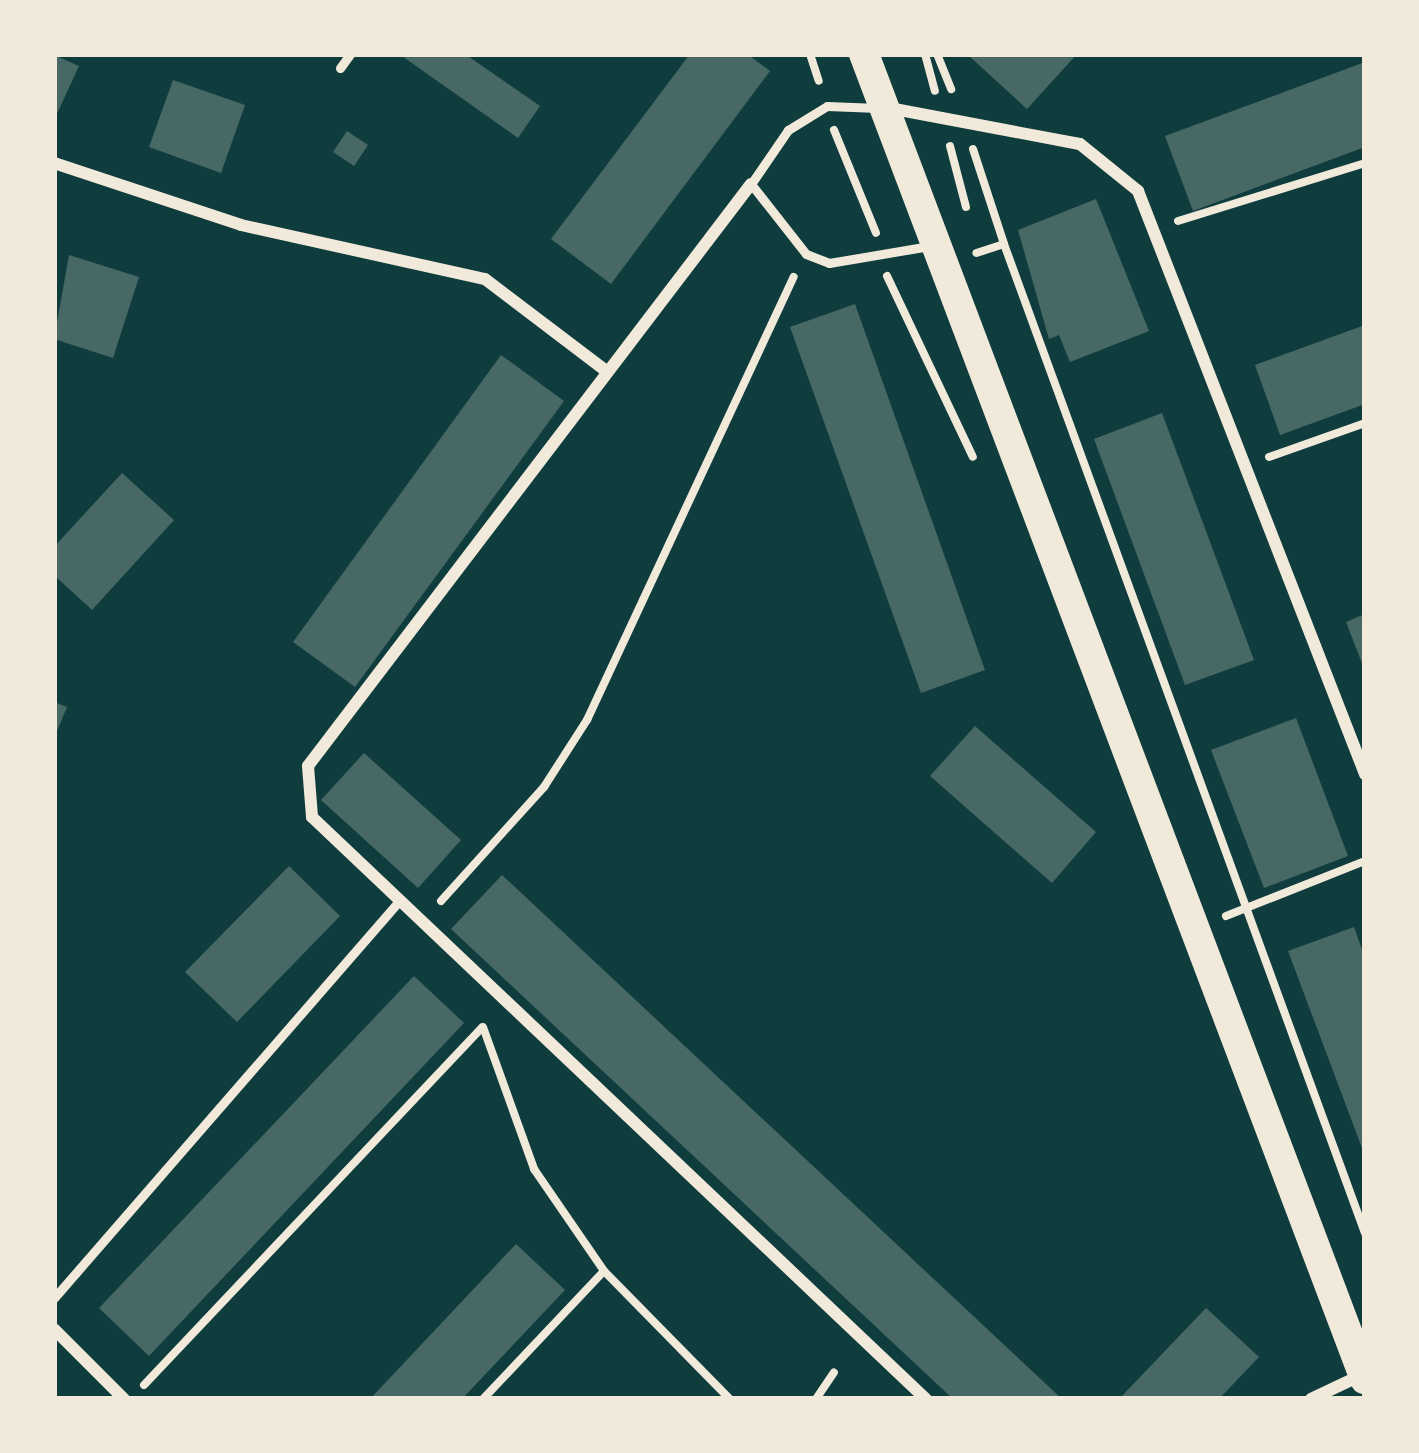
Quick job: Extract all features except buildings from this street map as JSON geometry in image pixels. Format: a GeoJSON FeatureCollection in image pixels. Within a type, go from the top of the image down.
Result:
{"type":"FeatureCollection","features":[{"type":"Feature","properties":{"kind":"main road"},"geometry":{"type":"LineString","coordinates":[[864,54],[890,108],[1364,1376]]}},
{"type":"Feature","properties":{"kind":"street"},"geometry":{"type":"LineString","coordinates":[[890,108],[963,118],[1112,160],[1138,191],[1148,230],[1365,774]]}},
{"type":"Feature","properties":{"kind":"street"},"geometry":{"type":"LineString","coordinates":[[54,163],[241,224],[485,279],[606,371]]}},
{"type":"Feature","properties":{"kind":"street"},"geometry":{"type":"LineString","coordinates":[[751,184],[308,766],[312,817],[926,1399]]}},
{"type":"Feature","properties":{"kind":"street"},"geometry":{"type":"LineString","coordinates":[[54,1329],[127,1399]]}},
{"type":"Feature","properties":{"kind":"street"},"geometry":{"type":"LineString","coordinates":[[1311,1399],[1364,1376]]}},
{"type":"Feature","properties":{"kind":"lane"},"geometry":{"type":"LineString","coordinates":[[340,68],[350,54]]}},
{"type":"Feature","properties":{"kind":"lane"},"geometry":{"type":"LineString","coordinates":[[890,108],[827,106],[788,130],[751,184],[806,254],[880,262],[941,253]]}},
{"type":"Feature","properties":{"kind":"lane"},"geometry":{"type":"LineString","coordinates":[[54,1298],[400,901]]}},
{"type":"Feature","properties":{"kind":"path"},"geometry":{"type":"LineString","coordinates":[[810,54],[889,279],[941,253],[1004,244]]}},
{"type":"Feature","properties":{"kind":"path"},"geometry":{"type":"LineString","coordinates":[[937,54],[1365,1233]]}},
{"type":"Feature","properties":{"kind":"path"},"geometry":{"type":"LineString","coordinates":[[1148,230],[1365,163]]}},
{"type":"Feature","properties":{"kind":"path"},"geometry":{"type":"LineString","coordinates":[[422,922],[544,787],[587,720],[806,254]]}},
{"type":"Feature","properties":{"kind":"path"},"geometry":{"type":"LineString","coordinates":[[1245,465],[1365,423]]}},
{"type":"Feature","properties":{"kind":"path"},"geometry":{"type":"LineString","coordinates":[[1197,927],[1365,861]]}},
{"type":"Feature","properties":{"kind":"path"},"geometry":{"type":"LineString","coordinates":[[127,1399],[506,1002]]}},
{"type":"Feature","properties":{"kind":"path"},"geometry":{"type":"LineString","coordinates":[[482,1028],[534,1169],[604,1271],[730,1399]]}},
{"type":"Feature","properties":{"kind":"path"},"geometry":{"type":"LineString","coordinates":[[483,1399],[604,1271]]}},
{"type":"Feature","properties":{"kind":"path"},"geometry":{"type":"LineString","coordinates":[[816,1399],[834,1372]]}}]}
